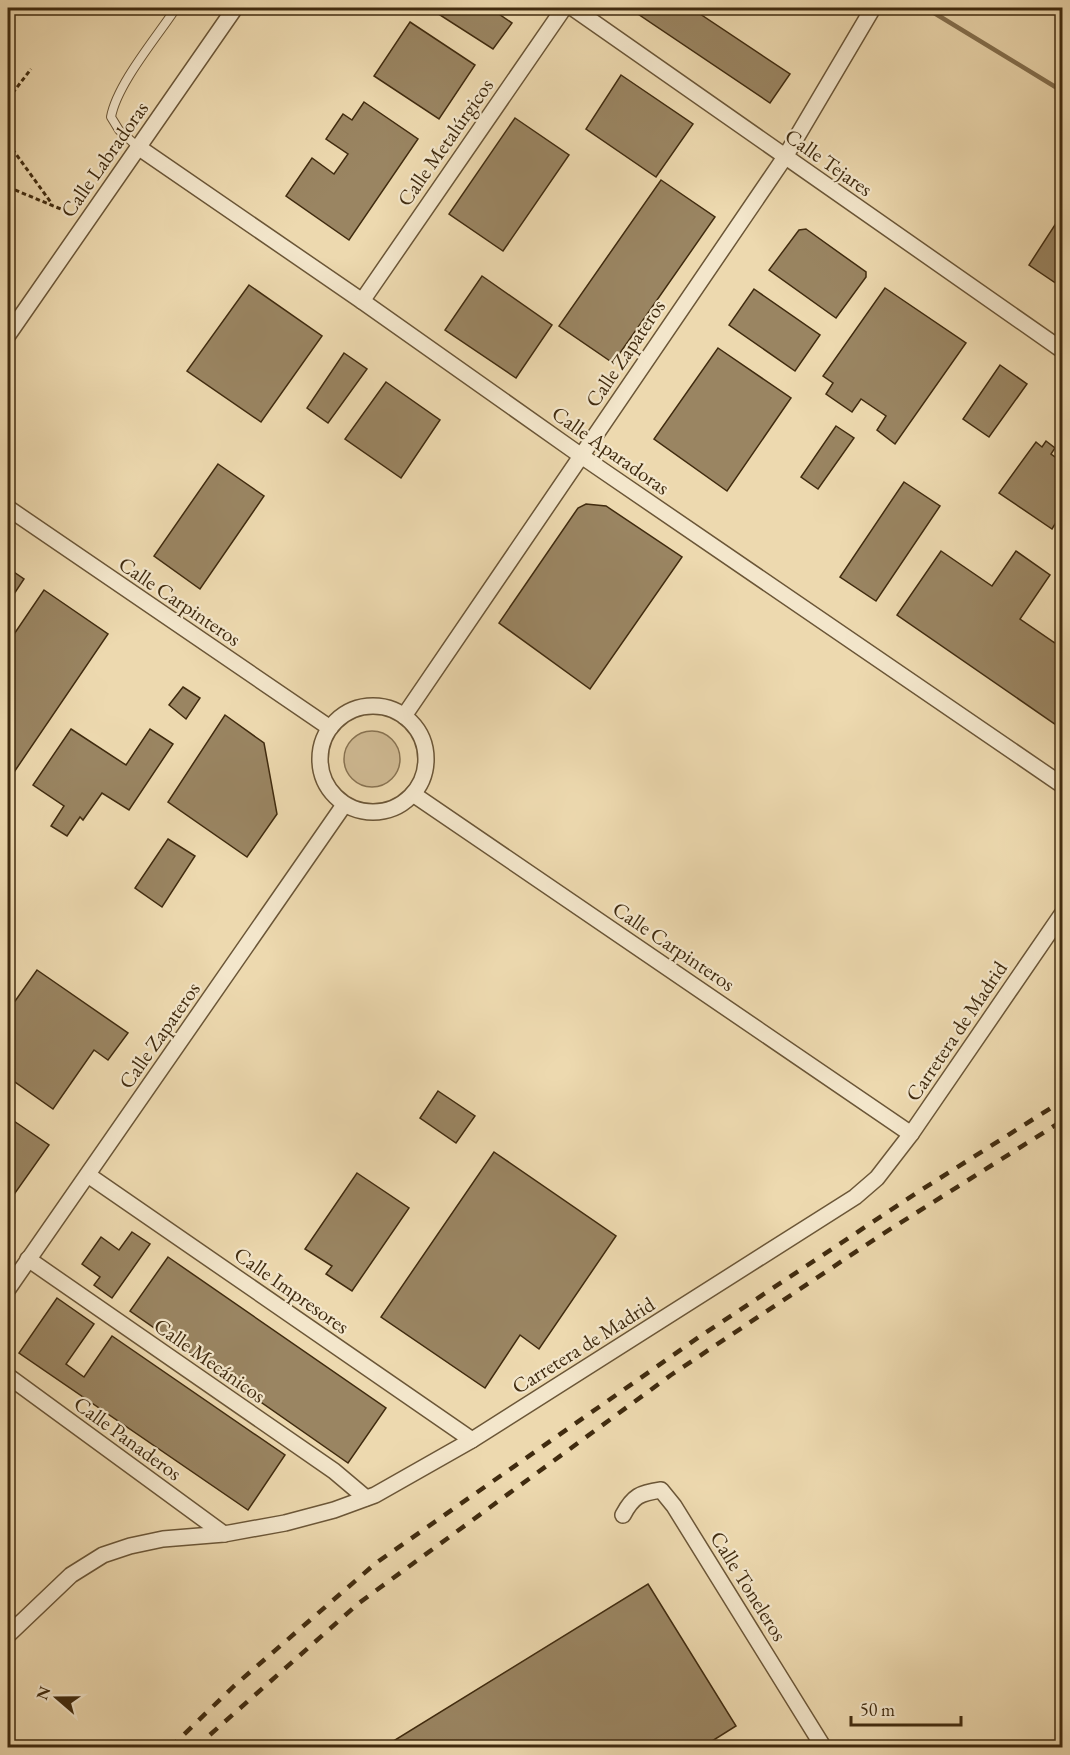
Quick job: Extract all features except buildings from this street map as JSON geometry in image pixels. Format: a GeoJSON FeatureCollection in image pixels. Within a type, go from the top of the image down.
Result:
{"type":"FeatureCollection","features":[{"type":"Feature","properties":{"kind":"street","name":"Calle Labradoras"},"geometry":{"type":"LineString","coordinates":[[8,335],[235,8]]}},
{"type":"Feature","properties":{"kind":"street","name":"Calle Metalúrgicos"},"geometry":{"type":"LineString","coordinates":[[362,301],[564,8]]}},
{"type":"Feature","properties":{"kind":"street","name":"Calle Tejares"},"geometry":{"type":"LineString","coordinates":[[573,8],[1062,350]]}},
{"type":"Feature","properties":{"kind":"street","name":"Calle Zapateros"},"geometry":{"type":"LineString","coordinates":[[404,716],[785,157],[872,9]]}},
{"type":"Feature","properties":{"kind":"street","name":"Calle Aparadoras"},"geometry":{"type":"LineString","coordinates":[[138,147],[580,455],[1062,785]]}},
{"type":"Feature","properties":{"kind":"street","name":"Calle Carpinteros"},"geometry":{"type":"LineString","coordinates":[[8,508],[330,729]]}},
{"type":"Feature","properties":{"kind":"street"},"geometry":{"type":"LineString","coordinates":[[374,706],[389,708],[404,716],[416,728],[424,744],[426,762],[422,779],[413,794],[402,804],[381,812],[358,811],[344,805],[331,793],[322,777],[319,759],[322,742],[330,729],[343,715],[357,708],[374,706]]}},
{"type":"Feature","properties":{"kind":"street","name":"Calle Carpinteros"},"geometry":{"type":"LineString","coordinates":[[413,794],[911,1134]]}},
{"type":"Feature","properties":{"kind":"street","name":"Calle Zapateros"},"geometry":{"type":"LineString","coordinates":[[8,1289],[344,805]]}},
{"type":"Feature","properties":{"kind":"street","name":"Carretera de Madrid"},"geometry":{"type":"LineString","coordinates":[[8,1635],[71,1575],[103,1555],[163,1539],[224,1534],[285,1523],[334,1510],[366,1498],[472,1440],[855,1197],[877,1178],[911,1134],[1062,914]]}},
{"type":"Feature","properties":{"kind":"street","name":"Calle Impresores"},"geometry":{"type":"LineString","coordinates":[[88,1175],[472,1440]]}},
{"type":"Feature","properties":{"kind":"street","name":"Calle Mecánicos"},"geometry":{"type":"LineString","coordinates":[[28,1259],[334,1471],[366,1498]]}},
{"type":"Feature","properties":{"kind":"street","name":"Calle Panaderos"},"geometry":{"type":"LineString","coordinates":[[8,1376],[224,1534]]}},
{"type":"Feature","properties":{"kind":"street","name":"Calle Toneleros"},"geometry":{"type":"LineString","coordinates":[[623,1515],[628,1505],[642,1492],[661,1491],[674,1506],[824,1748]]}},
{"type":"Feature","properties":{"kind":"lane"},"geometry":{"type":"LineString","coordinates":[[138,147],[119,130],[111,117],[113,104],[176,8]]}},
{"type":"Feature","properties":{"kind":"path"},"geometry":{"type":"LineString","coordinates":[[8,99],[31,69]]}},
{"type":"Feature","properties":{"kind":"path"},"geometry":{"type":"LineString","coordinates":[[8,143],[53,206]]}},
{"type":"Feature","properties":{"kind":"path"},"geometry":{"type":"LineString","coordinates":[[8,187],[87,220]]}},
{"type":"Feature","properties":{"kind":"shaded area"},"geometry":{"type":"Polygon","coordinates":[[[366,731],[378,731],[388,735],[396,743],[400,759],[396,775],[388,783],[378,787],[366,787],[356,783],[348,775],[344,765],[344,753],[348,743],[356,735],[366,731]]]}},
{"type":"Feature","properties":{"kind":"waterway"},"geometry":{"type":"LineString","coordinates":[[926,8],[1062,91]]}},
{"type":"Feature","properties":{"kind":"railway"},"geometry":{"type":"LineString","coordinates":[[170,1748],[234,1686],[376,1563],[699,1337],[918,1192],[1062,1101]]}},
{"type":"Feature","properties":{"kind":"railway"},"geometry":{"type":"LineString","coordinates":[[195,1748],[359,1603],[671,1375],[881,1235],[1062,1121]]}}]}
